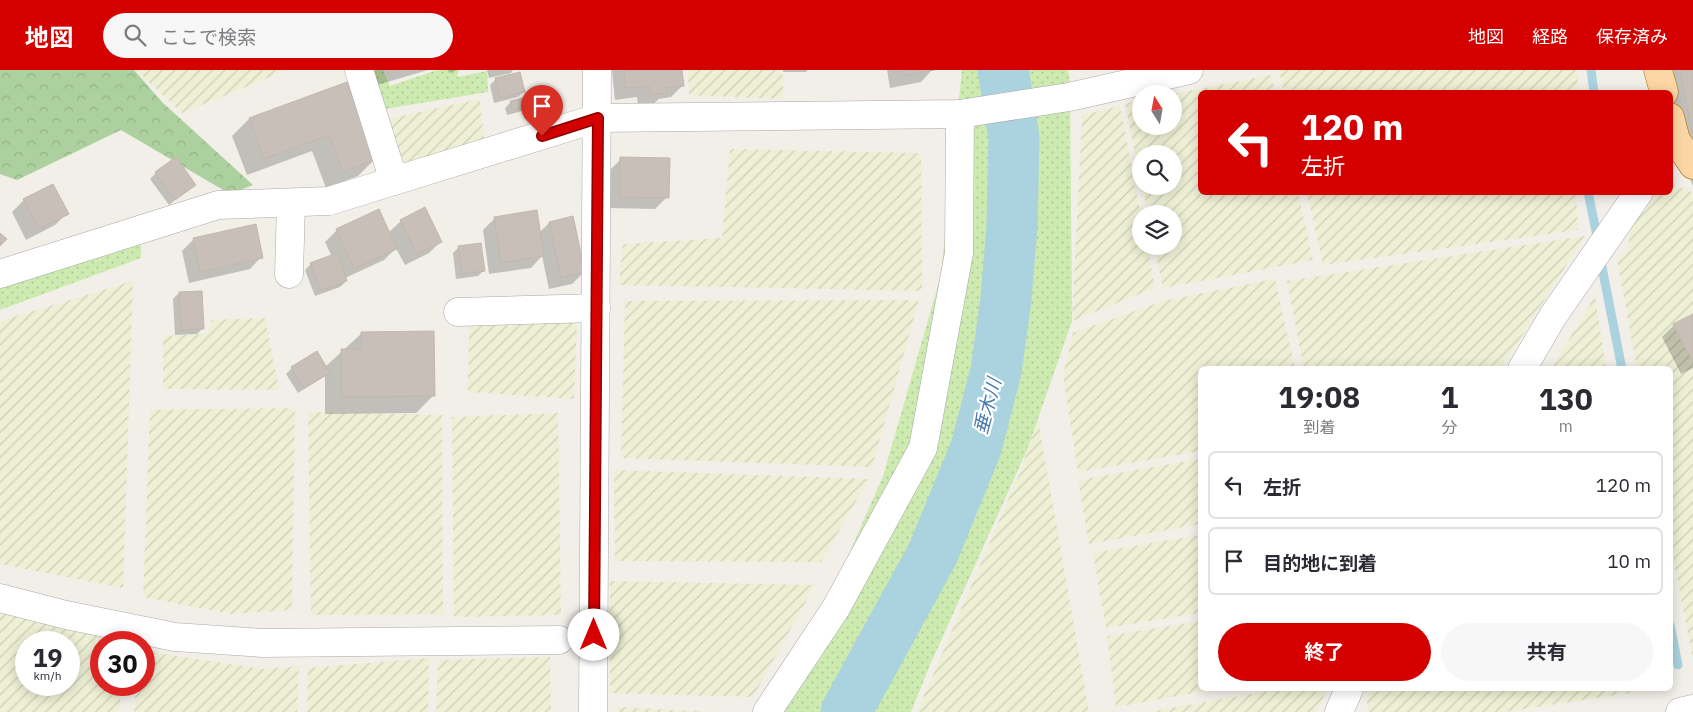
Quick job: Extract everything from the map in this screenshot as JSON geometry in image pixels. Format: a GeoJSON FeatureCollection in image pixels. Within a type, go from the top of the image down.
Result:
{"type":"FeatureCollection","features":[{"type":"Feature","properties":{"kind":"main road"},"geometry":{"type":"LineString","coordinates":[[1658,70],[1663,90]]}},
{"type":"Feature","properties":{"kind":"main road"},"geometry":{"type":"LineString","coordinates":[[1673,136],[1693,164]]}},
{"type":"Feature","properties":{"kind":"street"},"geometry":{"type":"LineString","coordinates":[[359,70],[394,181]]}},
{"type":"Feature","properties":{"kind":"street"},"geometry":{"type":"LineString","coordinates":[[593,712],[597,70]]}},
{"type":"Feature","properties":{"kind":"street"},"geometry":{"type":"LineString","coordinates":[[0,274],[218,206],[329,201],[598,118],[960,114],[1069,97],[1189,70]]}},
{"type":"Feature","properties":{"kind":"street"},"geometry":{"type":"LineString","coordinates":[[767,712],[836,608],[923,448],[959,253],[960,114]]}},
{"type":"Feature","properties":{"kind":"street"},"geometry":{"type":"LineString","coordinates":[[1524,366],[1553,316],[1637,195]]}},
{"type":"Feature","properties":{"kind":"street"},"geometry":{"type":"LineString","coordinates":[[289,274],[292,203]]}},
{"type":"Feature","properties":{"kind":"street"},"geometry":{"type":"LineString","coordinates":[[458,312],[596,308]]}},
{"type":"Feature","properties":{"kind":"street"},"geometry":{"type":"LineString","coordinates":[[0,598],[66,615],[175,637],[263,643],[560,640]]}},
{"type":"Feature","properties":{"kind":"street"},"geometry":{"type":"LineString","coordinates":[[1339,712],[1348,691]]}},
{"type":"Feature","properties":{"kind":"street"},"geometry":{"type":"LineString","coordinates":[[1680,712],[1693,709]]}},
{"type":"Feature","properties":{"kind":"green space"},"geometry":{"type":"Polygon","coordinates":[[[0,70],[134,70],[162,102],[253,185],[230,194],[121,130],[17,180],[0,174],[0,70]]]}},
{"type":"Feature","properties":{"kind":"green space"},"geometry":{"type":"Polygon","coordinates":[[[136,70],[287,70],[182,113],[136,70]]]}},
{"type":"Feature","properties":{"kind":"green space"},"geometry":{"type":"Polygon","coordinates":[[[370,70],[383,70],[390,86],[437,70],[459,70],[457,77],[487,71],[488,92],[385,109],[370,70]]]}},
{"type":"Feature","properties":{"kind":"green space"},"geometry":{"type":"Polygon","coordinates":[[[688,70],[778,70],[783,76],[783,99],[689,95],[688,70]]]}},
{"type":"Feature","properties":{"kind":"green space"},"geometry":{"type":"Polygon","coordinates":[[[962,70],[1068,70],[1070,81],[1072,321],[1027,450],[930,665],[911,712],[754,712],[818,625],[883,476],[941,275],[962,70]]]}},
{"type":"Feature","properties":{"kind":"green space"},"geometry":{"type":"Polygon","coordinates":[[[1279,70],[1576,70],[1580,90],[1284,90],[1279,70]]]}},
{"type":"Feature","properties":{"kind":"green space"},"geometry":{"type":"Polygon","coordinates":[[[1271,75],[1275,90],[1198,90],[1198,195],[1298,195],[1313,260],[1163,288],[1156,255],[1182,255],[1182,205],[1146,205],[1144,195],[1182,195],[1182,145],[1133,145],[1125,104],[1132,102],[1132,135],[1182,135],[1182,92],[1271,75]]]}},
{"type":"Feature","properties":{"kind":"green space"},"geometry":{"type":"Polygon","coordinates":[[[480,99],[484,139],[404,163],[387,119],[480,99]]]}},
{"type":"Feature","properties":{"kind":"green space"},"geometry":{"type":"Polygon","coordinates":[[[1120,106],[1132,169],[1132,195],[1137,195],[1139,205],[1132,205],[1132,255],[1149,255],[1155,288],[1072,321],[1082,115],[1120,106]]]}},
{"type":"Feature","properties":{"kind":"green space"},"geometry":{"type":"Polygon","coordinates":[[[730,149],[921,153],[922,291],[619,285],[623,244],[722,238],[730,149]]]}},
{"type":"Feature","properties":{"kind":"green space"},"geometry":{"type":"Polygon","coordinates":[[[1673,186],[1689,190],[1693,195],[1693,662],[1673,556],[1673,366],[1636,366],[1617,260],[1627,251],[1637,195],[1673,195],[1673,186]]]}},
{"type":"Feature","properties":{"kind":"green space"},"geometry":{"type":"Polygon","coordinates":[[[1307,195],[1576,195],[1578,230],[1323,265],[1307,195]]]}},
{"type":"Feature","properties":{"kind":"green space"},"geometry":{"type":"Polygon","coordinates":[[[141,230],[141,258],[0,310],[0,274],[141,230]]]}},
{"type":"Feature","properties":{"kind":"green space"},"geometry":{"type":"Polygon","coordinates":[[[1585,236],[1503,366],[1303,366],[1287,281],[1585,236]]]}},
{"type":"Feature","properties":{"kind":"green space"},"geometry":{"type":"Polygon","coordinates":[[[1275,279],[1294,366],[1198,366],[1198,451],[1078,472],[1063,375],[1073,333],[1163,301],[1275,279]]]}},
{"type":"Feature","properties":{"kind":"green space"},"geometry":{"type":"Polygon","coordinates":[[[133,281],[123,588],[0,564],[0,321],[133,281]]]}},
{"type":"Feature","properties":{"kind":"green space"},"geometry":{"type":"Polygon","coordinates":[[[1595,296],[1606,366],[1553,366],[1595,296]]]}},
{"type":"Feature","properties":{"kind":"green space"},"geometry":{"type":"Polygon","coordinates":[[[919,300],[872,467],[621,458],[625,301],[919,300]]]}},
{"type":"Feature","properties":{"kind":"green space"},"geometry":{"type":"Polygon","coordinates":[[[469,316],[577,322],[574,399],[468,392],[469,316]]]}},
{"type":"Feature","properties":{"kind":"green space"},"geometry":{"type":"Polygon","coordinates":[[[265,318],[279,390],[163,389],[163,336],[207,334],[212,320],[265,318]]]}},
{"type":"Feature","properties":{"kind":"green space"},"geometry":{"type":"Polygon","coordinates":[[[295,408],[292,610],[231,614],[143,597],[150,410],[295,408]]]}},
{"type":"Feature","properties":{"kind":"green space"},"geometry":{"type":"Polygon","coordinates":[[[308,412],[442,415],[443,614],[311,615],[308,412]]]}},
{"type":"Feature","properties":{"kind":"green space"},"geometry":{"type":"Polygon","coordinates":[[[558,413],[561,615],[454,617],[452,417],[558,413]]]}},
{"type":"Feature","properties":{"kind":"green space"},"geometry":{"type":"Polygon","coordinates":[[[1038,419],[1089,712],[917,712],[1020,472],[1038,419]]]}},
{"type":"Feature","properties":{"kind":"green space"},"geometry":{"type":"Polygon","coordinates":[[[1198,459],[1198,524],[1089,544],[1078,480],[1198,459]]]}},
{"type":"Feature","properties":{"kind":"green space"},"geometry":{"type":"Polygon","coordinates":[[[614,470],[869,479],[821,562],[615,561],[614,470]]]}},
{"type":"Feature","properties":{"kind":"green space"},"geometry":{"type":"Polygon","coordinates":[[[1198,535],[1198,613],[1106,628],[1093,553],[1198,535]]]}},
{"type":"Feature","properties":{"kind":"green space"},"geometry":{"type":"Polygon","coordinates":[[[610,581],[815,585],[753,697],[610,693],[610,581]]]}},
{"type":"Feature","properties":{"kind":"green space"},"geometry":{"type":"Polygon","coordinates":[[[0,610],[90,633],[90,696],[121,696],[119,712],[0,712],[0,610]]]}},
{"type":"Feature","properties":{"kind":"green space"},"geometry":{"type":"Polygon","coordinates":[[[1198,621],[1198,691],[1205,691],[1116,707],[1107,636],[1198,621]]]}},
{"type":"Feature","properties":{"kind":"green space"},"geometry":{"type":"Polygon","coordinates":[[[155,653],[262,669],[299,666],[297,712],[134,712],[135,696],[155,696],[155,653]]]}},
{"type":"Feature","properties":{"kind":"green space"},"geometry":{"type":"Polygon","coordinates":[[[550,657],[551,712],[436,712],[438,660],[550,657]]]}},
{"type":"Feature","properties":{"kind":"green space"},"geometry":{"type":"Polygon","coordinates":[[[429,658],[428,712],[307,712],[308,668],[429,658]]]}},
{"type":"Feature","properties":{"kind":"green space"},"geometry":{"type":"Polygon","coordinates":[[[1268,691],[1326,691],[1316,712],[1148,712],[1268,691]]]}},
{"type":"Feature","properties":{"kind":"green space"},"geometry":{"type":"Polygon","coordinates":[[[1366,691],[1643,691],[1504,712],[1368,712],[1366,691]]]}},
{"type":"Feature","properties":{"kind":"green space"},"geometry":{"type":"Polygon","coordinates":[[[618,707],[713,712],[618,712],[618,707]]]}},
{"type":"Feature","properties":{"kind":"building"},"geometry":{"type":"Polygon","coordinates":[[[387,70],[403,70],[388,74],[387,70]]]}},
{"type":"Feature","properties":{"kind":"building"},"geometry":{"type":"Polygon","coordinates":[[[624,70],[682,70],[684,86],[666,88],[667,93],[650,95],[649,86],[626,88],[624,70]]]}},
{"type":"Feature","properties":{"kind":"building"},"geometry":{"type":"Polygon","coordinates":[[[901,70],[934,70],[902,76],[901,70]]]}},
{"type":"Feature","properties":{"kind":"building"},"geometry":{"type":"Polygon","coordinates":[[[1680,70],[1693,70],[1693,133],[1692,133],[1680,70]]]}},
{"type":"Feature","properties":{"kind":"building"},"geometry":{"type":"Polygon","coordinates":[[[520,72],[525,92],[500,98],[495,78],[520,72]]]}},
{"type":"Feature","properties":{"kind":"building"},"geometry":{"type":"Polygon","coordinates":[[[347,82],[376,159],[343,172],[329,135],[264,159],[249,118],[347,82]]]}},
{"type":"Feature","properties":{"kind":"building"},"geometry":{"type":"Polygon","coordinates":[[[527,97],[530,106],[513,110],[510,101],[527,97]]]}},
{"type":"Feature","properties":{"kind":"building"},"geometry":{"type":"Polygon","coordinates":[[[176,157],[196,185],[175,200],[155,172],[176,157]]]}},
{"type":"Feature","properties":{"kind":"building"},"geometry":{"type":"Polygon","coordinates":[[[620,157],[670,158],[669,198],[620,197],[620,157]]]}},
{"type":"Feature","properties":{"kind":"building"},"geometry":{"type":"Polygon","coordinates":[[[53,184],[69,214],[39,229],[23,199],[53,184]]]}},
{"type":"Feature","properties":{"kind":"building"},"geometry":{"type":"Polygon","coordinates":[[[425,207],[442,242],[417,254],[400,220],[425,207]]]}},
{"type":"Feature","properties":{"kind":"building"},"geometry":{"type":"Polygon","coordinates":[[[379,209],[397,249],[354,269],[336,229],[379,209]]]}},
{"type":"Feature","properties":{"kind":"building"},"geometry":{"type":"Polygon","coordinates":[[[537,210],[544,256],[501,263],[494,217],[537,210]]]}},
{"type":"Feature","properties":{"kind":"building"},"geometry":{"type":"Polygon","coordinates":[[[573,216],[585,272],[561,278],[549,222],[573,216]]]}},
{"type":"Feature","properties":{"kind":"building"},"geometry":{"type":"Polygon","coordinates":[[[256,224],[263,258],[200,272],[193,238],[256,224]]]}},
{"type":"Feature","properties":{"kind":"building"},"geometry":{"type":"Polygon","coordinates":[[[0,233],[7,239],[0,246],[0,233]]]}},
{"type":"Feature","properties":{"kind":"building"},"geometry":{"type":"Polygon","coordinates":[[[481,243],[485,271],[462,274],[458,246],[481,243]]]}},
{"type":"Feature","properties":{"kind":"building"},"geometry":{"type":"Polygon","coordinates":[[[337,253],[347,281],[321,291],[310,263],[337,253]]]}},
{"type":"Feature","properties":{"kind":"building"},"geometry":{"type":"Polygon","coordinates":[[[202,291],[204,329],[181,330],[179,292],[202,291]]]}},
{"type":"Feature","properties":{"kind":"building"},"geometry":{"type":"Polygon","coordinates":[[[1693,314],[1693,363],[1673,324],[1693,314]]]}},
{"type":"Feature","properties":{"kind":"building"},"geometry":{"type":"Polygon","coordinates":[[[434,331],[435,396],[342,397],[341,349],[362,349],[361,332],[434,331]]]}},
{"type":"Feature","properties":{"kind":"building"},"geometry":{"type":"Polygon","coordinates":[[[317,351],[330,373],[304,388],[291,367],[317,351]]]}},
{"type":"Feature","properties":{"kind":"waterway","name":"垂木川"},"geometry":{"type":"LineString","coordinates":[[846,712],[933,553],[976,448],[996,371],[1006,299],[1012,225],[1014,138],[1003,70]]}},
{"type":"Feature","properties":{"kind":"waterway"},"geometry":{"type":"LineString","coordinates":[[1591,70],[1594,90]]}},
{"type":"Feature","properties":{"kind":"waterway"},"geometry":{"type":"LineString","coordinates":[[1589,195],[1598,241]]}},
{"type":"Feature","properties":{"kind":"waterway"},"geometry":{"type":"LineString","coordinates":[[1600,257],[1621,366]]}},
{"type":"Feature","properties":{"kind":"waterway"},"geometry":{"type":"LineString","coordinates":[[1673,640],[1678,665]]}},
{"type":"Feature","properties":{"kind":"route"},"geometry":{"type":"LineString","coordinates":[[542,136],[598,118],[594,635]]}}]}
